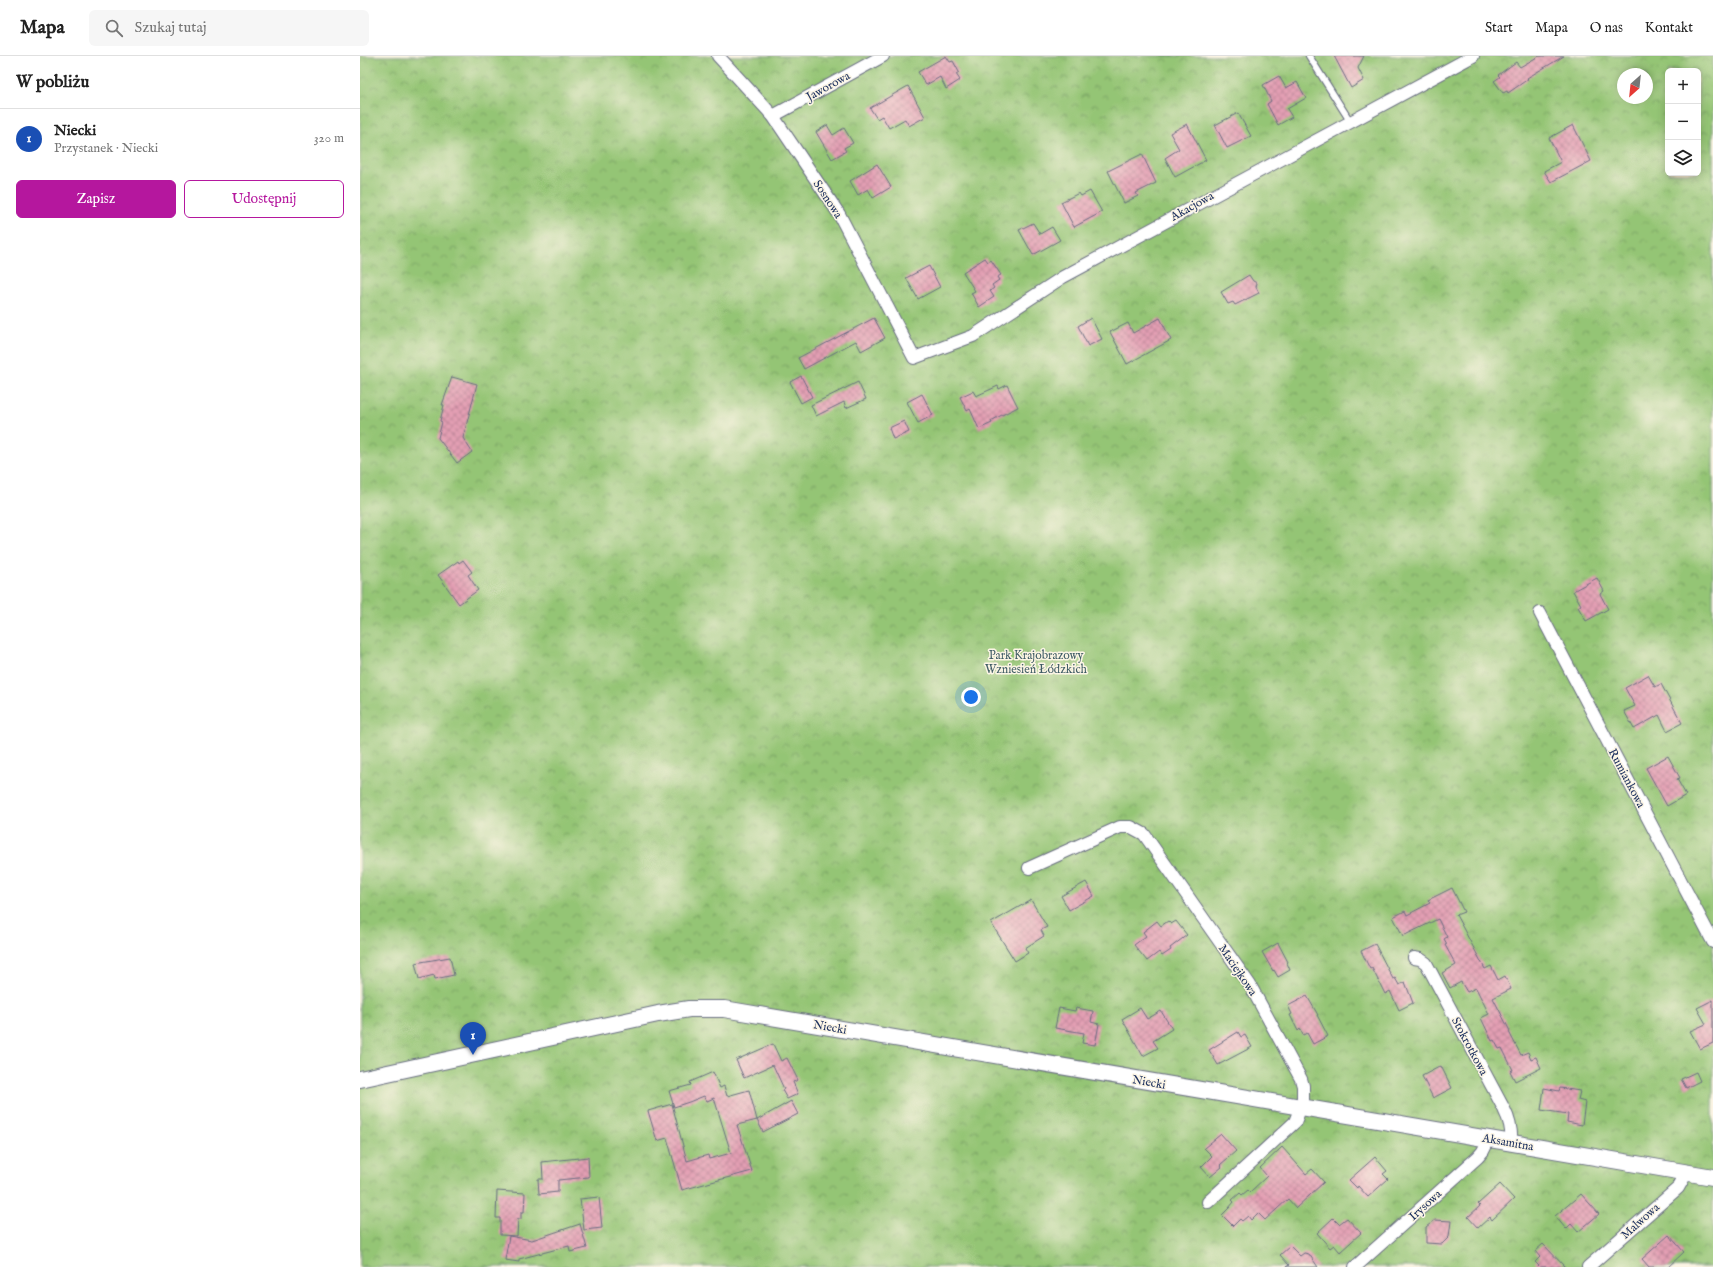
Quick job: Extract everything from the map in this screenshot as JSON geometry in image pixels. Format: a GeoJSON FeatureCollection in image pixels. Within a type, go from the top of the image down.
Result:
{"type":"FeatureCollection","features":[{"type":"Feature","properties":{"kind":"street","name":"Sosnowa"},"geometry":{"type":"LineString","coordinates":[[718,56],[773,116],[839,214],[914,358]]}},
{"type":"Feature","properties":{"kind":"street","name":"Jaworowa"},"geometry":{"type":"LineString","coordinates":[[773,116],[884,56]]}},
{"type":"Feature","properties":{"kind":"street","name":"Akacjowa"},"geometry":{"type":"LineString","coordinates":[[914,358],[973,336],[1063,277],[1473,56]]}},
{"type":"Feature","properties":{"kind":"street","name":"Rumiankowa"},"geometry":{"type":"LineString","coordinates":[[1540,613],[1713,942]]}},
{"type":"Feature","properties":{"kind":"street","name":"Maciejkowa"},"geometry":{"type":"LineString","coordinates":[[1029,868],[1120,827],[1132,827],[1144,834],[1250,985],[1301,1079],[1304,1094],[1302,1108],[1298,1117],[1290,1128],[1208,1202]]}},
{"type":"Feature","properties":{"kind":"street","name":"Stokrotkowa"},"geometry":{"type":"LineString","coordinates":[[1414,958],[1420,959],[1426,963],[1504,1109],[1510,1121],[1511,1143]]}},
{"type":"Feature","properties":{"kind":"street","name":"Niecki"},"geometry":{"type":"LineString","coordinates":[[360,1079],[658,1014],[705,1008],[724,1008],[1302,1108]]}},
{"type":"Feature","properties":{"kind":"street","name":"Aksamitna"},"geometry":{"type":"LineString","coordinates":[[1302,1108],[1713,1177]]}},
{"type":"Feature","properties":{"kind":"street","name":"Irysowa"},"geometry":{"type":"LineString","coordinates":[[1355,1267],[1478,1157],[1483,1151],[1488,1139]]}},
{"type":"Feature","properties":{"kind":"street","name":"Malwowa"},"geometry":{"type":"LineString","coordinates":[[1588,1267],[1678,1188],[1686,1172]]}},
{"type":"Feature","properties":{"kind":"lane"},"geometry":{"type":"LineString","coordinates":[[1309,56],[1350,121]]}},
{"type":"Feature","properties":{"kind":"green space","name":"Park Krajobrazowy Wzniesień Łódzkich"},"geometry":{"type":"Polygon","coordinates":[[[360,56],[1713,56],[1713,1267],[360,1267],[360,56]]]}},
{"type":"Feature","properties":{"kind":"building"},"geometry":{"type":"Polygon","coordinates":[[[946,56],[950,62],[953,61],[959,72],[956,74],[960,80],[946,89],[940,77],[926,85],[918,72],[946,56]]]}},
{"type":"Feature","properties":{"kind":"building"},"geometry":{"type":"Polygon","coordinates":[[[1334,56],[1364,56],[1358,68],[1364,80],[1351,88],[1334,56]]]}},
{"type":"Feature","properties":{"kind":"building"},"geometry":{"type":"Polygon","coordinates":[[[1539,56],[1564,56],[1527,78],[1528,79],[1508,93],[1507,91],[1503,93],[1494,81],[1500,77],[1498,75],[1516,62],[1520,67],[1539,56]]]}},
{"type":"Feature","properties":{"kind":"building"},"geometry":{"type":"Polygon","coordinates":[[[1279,76],[1286,88],[1297,82],[1306,98],[1287,109],[1292,117],[1278,125],[1267,104],[1271,101],[1263,85],[1279,76]]]}},
{"type":"Feature","properties":{"kind":"building"},"geometry":{"type":"Polygon","coordinates":[[[908,86],[925,117],[909,126],[905,119],[889,128],[882,116],[877,119],[870,108],[908,86]]]}},
{"type":"Feature","properties":{"kind":"building"},"geometry":{"type":"Polygon","coordinates":[[[1238,113],[1251,136],[1227,148],[1215,125],[1238,113]]]}},
{"type":"Feature","properties":{"kind":"building"},"geometry":{"type":"Polygon","coordinates":[[[1187,124],[1206,160],[1175,177],[1165,158],[1179,149],[1170,133],[1187,124]]]}},
{"type":"Feature","properties":{"kind":"building"},"geometry":{"type":"Polygon","coordinates":[[[827,125],[833,135],[844,128],[853,143],[844,148],[846,151],[832,159],[816,132],[827,125]]]}},
{"type":"Feature","properties":{"kind":"building"},"geometry":{"type":"Polygon","coordinates":[[[1573,125],[1591,161],[1551,182],[1544,171],[1561,162],[1549,138],[1573,125]]]}},
{"type":"Feature","properties":{"kind":"building"},"geometry":{"type":"Polygon","coordinates":[[[1142,154],[1156,183],[1136,193],[1138,196],[1124,203],[1108,171],[1142,154]]]}},
{"type":"Feature","properties":{"kind":"building"},"geometry":{"type":"Polygon","coordinates":[[[877,164],[891,187],[873,198],[868,189],[858,195],[850,181],[877,164]]]}},
{"type":"Feature","properties":{"kind":"building"},"geometry":{"type":"Polygon","coordinates":[[[1090,191],[1102,212],[1074,227],[1061,202],[1079,193],[1081,196],[1090,191]]]}},
{"type":"Feature","properties":{"kind":"building"},"geometry":{"type":"Polygon","coordinates":[[[1033,223],[1040,234],[1052,227],[1060,240],[1033,255],[1019,230],[1033,223]]]}},
{"type":"Feature","properties":{"kind":"building"},"geometry":{"type":"Polygon","coordinates":[[[985,258],[988,262],[991,260],[1001,275],[997,277],[999,280],[992,285],[994,288],[990,291],[994,297],[979,307],[971,293],[975,291],[963,272],[985,258]]]}},
{"type":"Feature","properties":{"kind":"building"},"geometry":{"type":"Polygon","coordinates":[[[929,266],[940,287],[918,299],[906,278],[929,266]]]}},
{"type":"Feature","properties":{"kind":"building"},"geometry":{"type":"Polygon","coordinates":[[[1249,275],[1253,281],[1257,283],[1256,287],[1259,293],[1235,305],[1233,302],[1228,304],[1221,292],[1249,275]]]}},
{"type":"Feature","properties":{"kind":"building"},"geometry":{"type":"Polygon","coordinates":[[[874,318],[885,338],[861,351],[856,341],[804,369],[798,358],[874,318]]]}},
{"type":"Feature","properties":{"kind":"building"},"geometry":{"type":"Polygon","coordinates":[[[1091,318],[1102,339],[1088,346],[1078,326],[1091,318]]]}},
{"type":"Feature","properties":{"kind":"building"},"geometry":{"type":"Polygon","coordinates":[[[1160,318],[1171,340],[1127,364],[1110,332],[1128,323],[1133,333],[1160,318]]]}},
{"type":"Feature","properties":{"kind":"building"},"geometry":{"type":"Polygon","coordinates":[[[801,376],[812,397],[801,403],[790,382],[801,376]]]}},
{"type":"Feature","properties":{"kind":"building"},"geometry":{"type":"Polygon","coordinates":[[[452,377],[477,384],[463,438],[472,452],[457,463],[438,438],[442,422],[440,421],[444,405],[442,405],[452,377]]]}},
{"type":"Feature","properties":{"kind":"building"},"geometry":{"type":"Polygon","coordinates":[[[858,382],[866,399],[846,408],[844,402],[816,416],[811,405],[858,382]]]}},
{"type":"Feature","properties":{"kind":"building"},"geometry":{"type":"Polygon","coordinates":[[[1007,385],[1018,407],[979,429],[970,409],[967,411],[960,397],[973,391],[976,396],[998,386],[999,389],[1007,385]]]}},
{"type":"Feature","properties":{"kind":"building"},"geometry":{"type":"Polygon","coordinates":[[[922,394],[933,415],[918,423],[907,402],[922,394]]]}},
{"type":"Feature","properties":{"kind":"building"},"geometry":{"type":"Polygon","coordinates":[[[904,421],[909,432],[893,439],[889,428],[904,421]]]}},
{"type":"Feature","properties":{"kind":"building"},"geometry":{"type":"Polygon","coordinates":[[[463,560],[472,572],[468,575],[478,590],[459,604],[438,575],[458,561],[459,563],[463,560]]]}},
{"type":"Feature","properties":{"kind":"building"},"geometry":{"type":"Polygon","coordinates":[[[1597,578],[1604,591],[1600,594],[1608,609],[1586,621],[1578,607],[1581,605],[1573,591],[1597,578]]]}},
{"type":"Feature","properties":{"kind":"building"},"geometry":{"type":"Polygon","coordinates":[[[1648,675],[1655,687],[1661,684],[1682,723],[1667,731],[1659,715],[1634,729],[1624,711],[1635,706],[1625,688],[1648,675]]]}},
{"type":"Feature","properties":{"kind":"building"},"geometry":{"type":"Polygon","coordinates":[[[1668,756],[1680,778],[1677,779],[1686,795],[1667,806],[1646,768],[1668,756]]]}},
{"type":"Feature","properties":{"kind":"building"},"geometry":{"type":"Polygon","coordinates":[[[1086,882],[1094,896],[1069,910],[1061,896],[1086,882]]]}},
{"type":"Feature","properties":{"kind":"building"},"geometry":{"type":"Polygon","coordinates":[[[1452,888],[1464,912],[1456,915],[1485,969],[1491,966],[1498,980],[1505,976],[1511,989],[1493,998],[1510,1031],[1509,1032],[1521,1055],[1528,1052],[1531,1059],[1536,1057],[1541,1068],[1515,1081],[1510,1071],[1513,1070],[1502,1048],[1499,1049],[1494,1040],[1492,1041],[1481,1018],[1489,1014],[1476,988],[1467,992],[1461,982],[1450,988],[1442,973],[1456,965],[1445,945],[1447,944],[1444,939],[1447,937],[1438,919],[1403,936],[1393,917],[1405,911],[1407,915],[1430,903],[1428,900],[1452,888]]]}},
{"type":"Feature","properties":{"kind":"building"},"geometry":{"type":"Polygon","coordinates":[[[1031,900],[1047,927],[1041,930],[1044,936],[1025,948],[1028,953],[1015,961],[991,923],[1031,900]]]}},
{"type":"Feature","properties":{"kind":"building"},"geometry":{"type":"Polygon","coordinates":[[[1157,921],[1161,926],[1168,921],[1171,924],[1176,921],[1187,935],[1162,956],[1159,952],[1147,961],[1134,945],[1146,936],[1143,932],[1157,921]]]}},
{"type":"Feature","properties":{"kind":"building"},"geometry":{"type":"Polygon","coordinates":[[[1278,943],[1288,962],[1287,963],[1290,970],[1278,977],[1262,952],[1278,943]]]}},
{"type":"Feature","properties":{"kind":"building"},"geometry":{"type":"Polygon","coordinates":[[[1375,944],[1393,979],[1395,978],[1399,985],[1405,982],[1413,1003],[1399,1010],[1390,991],[1385,994],[1372,968],[1370,969],[1361,951],[1375,944]]]}},
{"type":"Feature","properties":{"kind":"building"},"geometry":{"type":"Polygon","coordinates":[[[450,957],[454,975],[435,979],[434,975],[419,979],[415,963],[450,957]]]}},
{"type":"Feature","properties":{"kind":"building"},"geometry":{"type":"Polygon","coordinates":[[[1307,996],[1328,1036],[1313,1044],[1307,1033],[1303,1035],[1300,1029],[1298,1031],[1290,1015],[1292,1014],[1288,1006],[1307,996]]]}},
{"type":"Feature","properties":{"kind":"building"},"geometry":{"type":"Polygon","coordinates":[[[1713,1000],[1713,1043],[1700,1049],[1690,1031],[1706,1024],[1697,1008],[1713,1000]]]}},
{"type":"Feature","properties":{"kind":"building"},"geometry":{"type":"Polygon","coordinates":[[[1059,1008],[1075,1011],[1076,1008],[1093,1011],[1091,1022],[1099,1024],[1095,1045],[1082,1043],[1084,1033],[1055,1028],[1059,1008]]]}},
{"type":"Feature","properties":{"kind":"building"},"geometry":{"type":"Polygon","coordinates":[[[1140,1008],[1147,1019],[1161,1011],[1172,1029],[1153,1041],[1158,1048],[1143,1056],[1122,1019],[1140,1008]]]}},
{"type":"Feature","properties":{"kind":"building"},"geometry":{"type":"Polygon","coordinates":[[[1238,1032],[1241,1037],[1245,1035],[1252,1047],[1218,1065],[1209,1050],[1238,1032]]]}},
{"type":"Feature","properties":{"kind":"building"},"geometry":{"type":"Polygon","coordinates":[[[773,1044],[781,1061],[787,1058],[798,1080],[793,1082],[798,1094],[787,1099],[773,1065],[744,1078],[736,1060],[773,1044]]]}},
{"type":"Feature","properties":{"kind":"building"},"geometry":{"type":"Polygon","coordinates":[[[1441,1066],[1452,1088],[1433,1098],[1422,1076],[1441,1066]]]}},
{"type":"Feature","properties":{"kind":"building"},"geometry":{"type":"Polygon","coordinates":[[[713,1072],[720,1088],[724,1086],[727,1096],[749,1090],[757,1120],[737,1125],[752,1171],[682,1190],[667,1138],[657,1141],[648,1111],[672,1104],[687,1161],[708,1155],[709,1159],[731,1153],[714,1098],[707,1101],[704,1096],[674,1107],[669,1091],[691,1085],[690,1082],[713,1072]]]}},
{"type":"Feature","properties":{"kind":"building"},"geometry":{"type":"Polygon","coordinates":[[[1696,1072],[1700,1081],[1686,1088],[1681,1079],[1696,1072]]]}},
{"type":"Feature","properties":{"kind":"building"},"geometry":{"type":"Polygon","coordinates":[[[1544,1088],[1559,1091],[1560,1088],[1580,1091],[1578,1100],[1585,1102],[1582,1125],[1567,1122],[1568,1114],[1541,1110],[1544,1088]]]}},
{"type":"Feature","properties":{"kind":"building"},"geometry":{"type":"Polygon","coordinates":[[[791,1101],[798,1114],[763,1132],[757,1120],[791,1101]]]}},
{"type":"Feature","properties":{"kind":"building"},"geometry":{"type":"Polygon","coordinates":[[[1221,1134],[1236,1151],[1220,1165],[1222,1167],[1210,1177],[1201,1167],[1212,1156],[1204,1148],[1221,1134]]]}},
{"type":"Feature","properties":{"kind":"building"},"geometry":{"type":"Polygon","coordinates":[[[1282,1147],[1306,1174],[1312,1169],[1324,1182],[1296,1208],[1288,1199],[1265,1220],[1258,1213],[1251,1220],[1248,1216],[1242,1221],[1240,1219],[1233,1226],[1222,1215],[1234,1202],[1232,1200],[1240,1193],[1242,1195],[1248,1190],[1250,1192],[1267,1176],[1260,1168],[1282,1147]]]}},
{"type":"Feature","properties":{"kind":"building"},"geometry":{"type":"Polygon","coordinates":[[[588,1157],[589,1177],[558,1180],[558,1192],[539,1194],[538,1179],[543,1179],[542,1162],[588,1157]]]}},
{"type":"Feature","properties":{"kind":"building"},"geometry":{"type":"Polygon","coordinates":[[[1375,1157],[1387,1171],[1383,1174],[1388,1179],[1368,1197],[1358,1186],[1357,1188],[1349,1180],[1375,1157]]]}},
{"type":"Feature","properties":{"kind":"building"},"geometry":{"type":"Polygon","coordinates":[[[1500,1184],[1514,1199],[1492,1220],[1490,1217],[1478,1228],[1468,1217],[1480,1206],[1478,1204],[1500,1184]]]}},
{"type":"Feature","properties":{"kind":"building"},"geometry":{"type":"Polygon","coordinates":[[[497,1191],[525,1193],[524,1212],[521,1212],[521,1219],[518,1219],[517,1236],[500,1235],[500,1218],[496,1218],[497,1191]]]}},
{"type":"Feature","properties":{"kind":"building"},"geometry":{"type":"Polygon","coordinates":[[[1581,1194],[1599,1214],[1578,1232],[1571,1224],[1566,1229],[1555,1216],[1581,1194]]]}},
{"type":"Feature","properties":{"kind":"building"},"geometry":{"type":"Polygon","coordinates":[[[599,1197],[602,1228],[584,1230],[580,1199],[599,1197]]]}},
{"type":"Feature","properties":{"kind":"building"},"geometry":{"type":"Polygon","coordinates":[[[1333,1218],[1339,1224],[1347,1218],[1361,1233],[1340,1252],[1334,1245],[1330,1248],[1317,1233],[1333,1218]]]}},
{"type":"Feature","properties":{"kind":"building"},"geometry":{"type":"Polygon","coordinates":[[[1435,1220],[1451,1221],[1449,1237],[1442,1244],[1426,1243],[1426,1227],[1435,1220]]]}},
{"type":"Feature","properties":{"kind":"building"},"geometry":{"type":"Polygon","coordinates":[[[580,1224],[587,1248],[570,1252],[569,1246],[519,1259],[519,1262],[505,1260],[509,1236],[532,1240],[580,1224]]]}},
{"type":"Feature","properties":{"kind":"building"},"geometry":{"type":"Polygon","coordinates":[[[1669,1235],[1684,1252],[1668,1267],[1649,1267],[1642,1259],[1669,1235]]]}},
{"type":"Feature","properties":{"kind":"building"},"geometry":{"type":"Polygon","coordinates":[[[1543,1244],[1565,1267],[1540,1267],[1535,1262],[1540,1257],[1535,1251],[1543,1244]]]}},
{"type":"Feature","properties":{"kind":"building"},"geometry":{"type":"Polygon","coordinates":[[[1290,1246],[1300,1256],[1304,1253],[1309,1254],[1318,1267],[1286,1267],[1289,1265],[1280,1255],[1290,1246]]]}},
{"type":"Feature","properties":{"kind":"place","name":"Niecki"},"geometry":{"type":"Point","coordinates":[473,1055]}}]}
